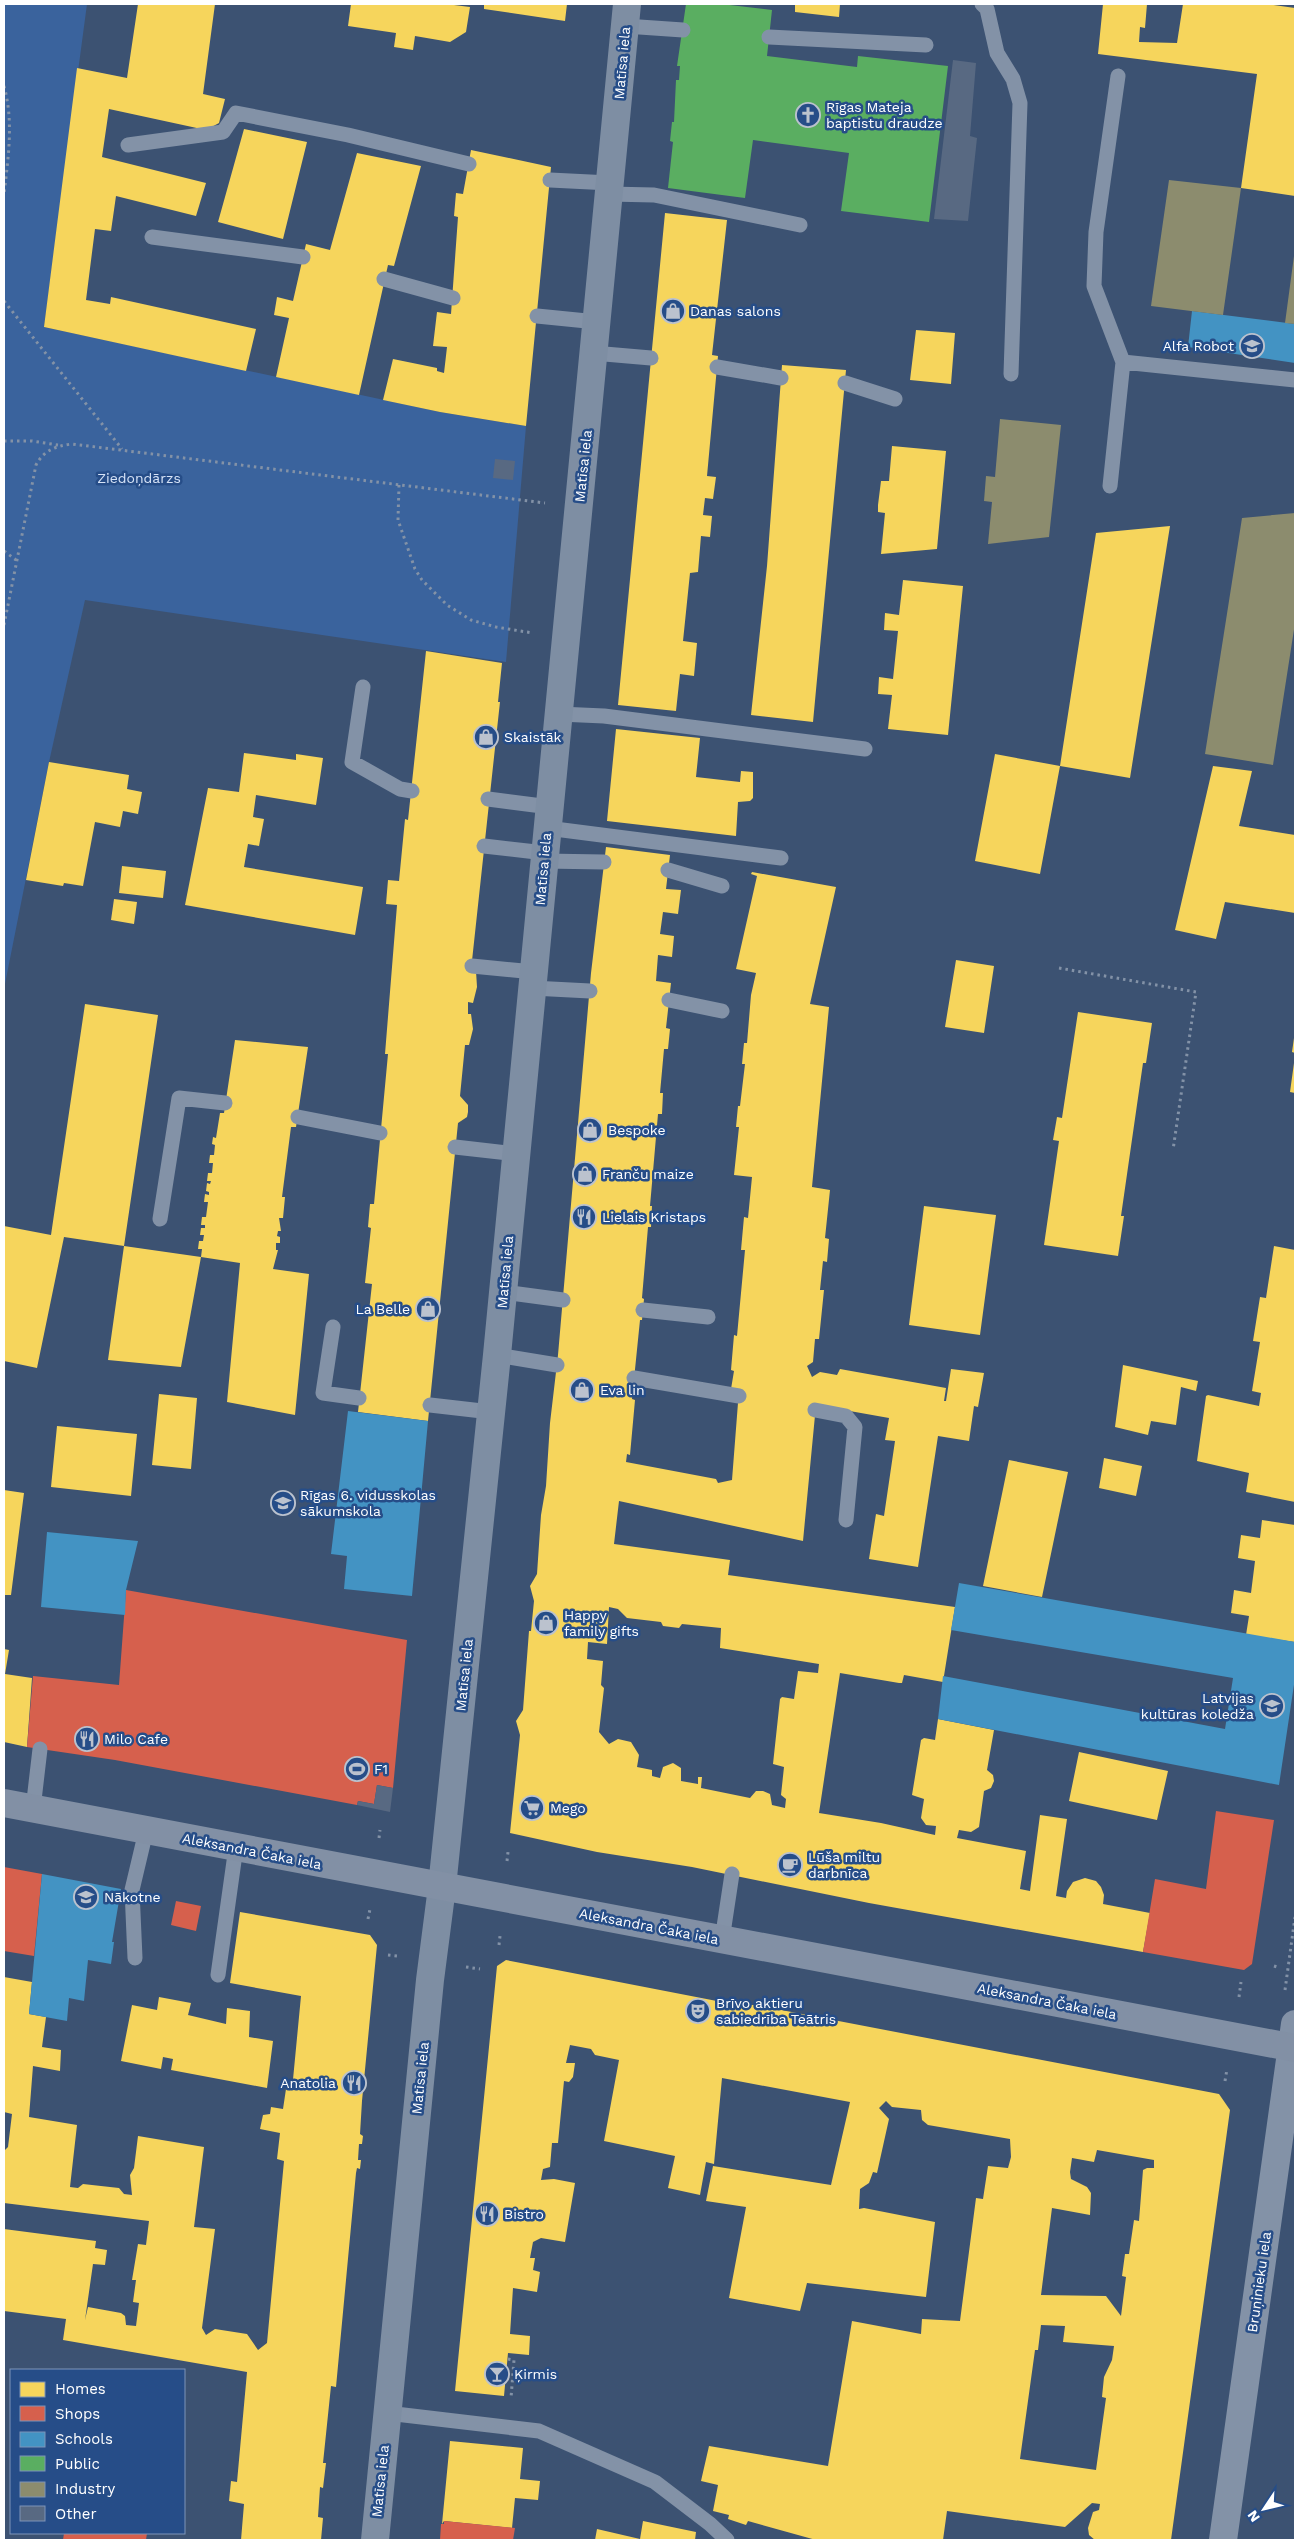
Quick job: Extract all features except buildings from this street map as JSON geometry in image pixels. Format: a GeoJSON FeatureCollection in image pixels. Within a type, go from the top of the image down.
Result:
{"type":"FeatureCollection","features":[{"type":"Feature","properties":{"kind":"main road","name":"Aleksandra Čaka iela"},"geometry":{"type":"LineString","coordinates":[[4,1803],[722,1940],[1294,2040]]}},
{"type":"Feature","properties":{"kind":"street","name":"Matīsa iela"},"geometry":{"type":"LineString","coordinates":[[375,2540],[430,1980],[442,1887],[497,1355],[626,15]]}},
{"type":"Feature","properties":{"kind":"street","name":"Bruņinieku iela"},"geometry":{"type":"LineString","coordinates":[[1223,2540],[1294,2040]]}},
{"type":"Feature","properties":{"kind":"lane"},"geometry":{"type":"LineString","coordinates":[[982,4],[987,9],[997,53],[1013,79],[1020,102],[1011,374]]}},
{"type":"Feature","properties":{"kind":"lane"},"geometry":{"type":"LineString","coordinates":[[626,15],[683,30]]}},
{"type":"Feature","properties":{"kind":"lane"},"geometry":{"type":"LineString","coordinates":[[769,37],[926,44]]}},
{"type":"Feature","properties":{"kind":"lane"},"geometry":{"type":"LineString","coordinates":[[1110,486],[1123,362],[1094,286],[1096,232],[1118,76]]}},
{"type":"Feature","properties":{"kind":"lane"},"geometry":{"type":"LineString","coordinates":[[128,145],[223,132],[236,113],[348,135],[469,164]]}},
{"type":"Feature","properties":{"kind":"lane"},"geometry":{"type":"LineString","coordinates":[[550,180],[654,195],[800,225]]}},
{"type":"Feature","properties":{"kind":"lane"},"geometry":{"type":"LineString","coordinates":[[152,237],[303,258]]}},
{"type":"Feature","properties":{"kind":"lane"},"geometry":{"type":"LineString","coordinates":[[384,279],[452,298]]}},
{"type":"Feature","properties":{"kind":"lane"},"geometry":{"type":"LineString","coordinates":[[537,316],[597,322]]}},
{"type":"Feature","properties":{"kind":"lane"},"geometry":{"type":"LineString","coordinates":[[594,353],[651,358]]}},
{"type":"Feature","properties":{"kind":"lane"},"geometry":{"type":"LineString","coordinates":[[1123,362],[1295,380]]}},
{"type":"Feature","properties":{"kind":"lane"},"geometry":{"type":"LineString","coordinates":[[717,367],[781,378]]}},
{"type":"Feature","properties":{"kind":"lane"},"geometry":{"type":"LineString","coordinates":[[845,383],[895,399]]}},
{"type":"Feature","properties":{"kind":"lane"},"geometry":{"type":"LineString","coordinates":[[363,687],[352,762],[400,789],[412,791]]}},
{"type":"Feature","properties":{"kind":"lane"},"geometry":{"type":"LineString","coordinates":[[559,714],[604,716],[865,749]]}},
{"type":"Feature","properties":{"kind":"lane"},"geometry":{"type":"LineString","coordinates":[[488,799],[547,837],[604,862]]}},
{"type":"Feature","properties":{"kind":"lane"},"geometry":{"type":"LineString","coordinates":[[484,846],[547,837],[781,858]]}},
{"type":"Feature","properties":{"kind":"lane"},"geometry":{"type":"LineString","coordinates":[[668,870],[722,886]]}},
{"type":"Feature","properties":{"kind":"lane"},"geometry":{"type":"LineString","coordinates":[[472,966],[590,991]]}},
{"type":"Feature","properties":{"kind":"lane"},"geometry":{"type":"LineString","coordinates":[[669,1000],[722,1011]]}},
{"type":"Feature","properties":{"kind":"lane"},"geometry":{"type":"LineString","coordinates":[[160,1219],[179,1098],[225,1103]]}},
{"type":"Feature","properties":{"kind":"lane"},"geometry":{"type":"LineString","coordinates":[[298,1117],[380,1133]]}},
{"type":"Feature","properties":{"kind":"lane"},"geometry":{"type":"LineString","coordinates":[[455,1146],[516,1154]]}},
{"type":"Feature","properties":{"kind":"lane"},"geometry":{"type":"LineString","coordinates":[[503,1292],[563,1300]]}},
{"type":"Feature","properties":{"kind":"lane"},"geometry":{"type":"LineString","coordinates":[[643,1310],[708,1317]]}},
{"type":"Feature","properties":{"kind":"lane"},"geometry":{"type":"LineString","coordinates":[[333,1327],[323,1393],[360,1398]]}},
{"type":"Feature","properties":{"kind":"lane"},"geometry":{"type":"LineString","coordinates":[[497,1355],[557,1365]]}},
{"type":"Feature","properties":{"kind":"lane"},"geometry":{"type":"LineString","coordinates":[[634,1378],[739,1396]]}},
{"type":"Feature","properties":{"kind":"lane"},"geometry":{"type":"LineString","coordinates":[[430,1404],[491,1412]]}},
{"type":"Feature","properties":{"kind":"lane"},"geometry":{"type":"LineString","coordinates":[[815,1410],[846,1416],[855,1427],[846,1520]]}},
{"type":"Feature","properties":{"kind":"lane"},"geometry":{"type":"LineString","coordinates":[[33,1809],[40,1749]]}},
{"type":"Feature","properties":{"kind":"lane"},"geometry":{"type":"LineString","coordinates":[[135,1958],[132,1890],[146,1831]]}},
{"type":"Feature","properties":{"kind":"lane"},"geometry":{"type":"LineString","coordinates":[[218,1975],[236,1847]]}},
{"type":"Feature","properties":{"kind":"lane"},"geometry":{"type":"LineString","coordinates":[[722,1940],[732,1874]]}},
{"type":"Feature","properties":{"kind":"lane"},"geometry":{"type":"LineString","coordinates":[[386,2413],[539,2431],[656,2482],[727,2540]]}},
{"type":"Feature","properties":{"kind":"path"},"geometry":{"type":"LineString","coordinates":[[4,86],[10,110],[10,146],[4,195]]}},
{"type":"Feature","properties":{"kind":"path"},"geometry":{"type":"LineString","coordinates":[[4,301],[122,450]]}},
{"type":"Feature","properties":{"kind":"path"},"geometry":{"type":"LineString","coordinates":[[4,441],[32,441],[58,446]]}},
{"type":"Feature","properties":{"kind":"path"},"geometry":{"type":"LineString","coordinates":[[4,625],[36,465],[49,450],[58,446],[72,444],[579,507]]}},
{"type":"Feature","properties":{"kind":"path"},"geometry":{"type":"LineString","coordinates":[[399,485],[398,520],[415,569],[422,580],[447,605],[471,620],[496,628],[566,638]]}},
{"type":"Feature","properties":{"kind":"path"},"geometry":{"type":"LineString","coordinates":[[4,551],[16,560]]}},
{"type":"Feature","properties":{"kind":"path"},"geometry":{"type":"LineString","coordinates":[[1059,968],[1196,992],[1173,1150]]}},
{"type":"Feature","properties":{"kind":"path"},"geometry":{"type":"LineString","coordinates":[[379,1838],[380,1830]]}},
{"type":"Feature","properties":{"kind":"path"},"geometry":{"type":"LineString","coordinates":[[507,1861],[508,1852]]}},
{"type":"Feature","properties":{"kind":"path"},"geometry":{"type":"LineString","coordinates":[[368,1919],[370,1909]]}},
{"type":"Feature","properties":{"kind":"path"},"geometry":{"type":"LineString","coordinates":[[499,1945],[500,1936]]}},
{"type":"Feature","properties":{"kind":"path"},"geometry":{"type":"LineString","coordinates":[[388,1955],[397,1956]]}},
{"type":"Feature","properties":{"kind":"path"},"geometry":{"type":"LineString","coordinates":[[1274,1966],[1280,1968]]}},
{"type":"Feature","properties":{"kind":"path"},"geometry":{"type":"LineString","coordinates":[[466,1967],[480,1969]]}},
{"type":"Feature","properties":{"kind":"path"},"geometry":{"type":"LineString","coordinates":[[1239,1997],[1241,1982]]}},
{"type":"Feature","properties":{"kind":"path"},"geometry":{"type":"LineString","coordinates":[[1225,2081],[1228,2069]]}},
{"type":"Feature","properties":{"kind":"path"},"geometry":{"type":"LineString","coordinates":[[508,2359],[514,2360],[511,2397]]}},
{"type":"Feature","properties":{"kind":"green space","name":"Ziedoņdārzs"},"geometry":{"type":"Polygon","coordinates":[[[4,4],[87,4],[44,327],[440,412],[526,426],[506,662],[85,600],[49,762],[4,989],[4,4]]]}},
{"type":"Feature","properties":{"kind":"place","name":"Rīgas Mateja baptistu draudze"},"geometry":{"type":"Point","coordinates":[808,115]}},
{"type":"Feature","properties":{"kind":"place","name":"Danas salons"},"geometry":{"type":"Point","coordinates":[673,311]}},
{"type":"Feature","properties":{"kind":"place","name":"Alfa Robot"},"geometry":{"type":"Point","coordinates":[1252,346]}},
{"type":"Feature","properties":{"kind":"place","name":"Skaistāk"},"geometry":{"type":"Point","coordinates":[486,737]}},
{"type":"Feature","properties":{"kind":"place","name":"Bespoke"},"geometry":{"type":"Point","coordinates":[590,1130]}},
{"type":"Feature","properties":{"kind":"place","name":"Franču maize"},"geometry":{"type":"Point","coordinates":[585,1174]}},
{"type":"Feature","properties":{"kind":"place","name":"Lielais Kristaps"},"geometry":{"type":"Point","coordinates":[584,1217]}},
{"type":"Feature","properties":{"kind":"place","name":"La Belle"},"geometry":{"type":"Point","coordinates":[428,1309]}},
{"type":"Feature","properties":{"kind":"place","name":"Eva lin"},"geometry":{"type":"Point","coordinates":[582,1390]}},
{"type":"Feature","properties":{"kind":"place","name":"Rīgas 6. vidusskolas sākumskola"},"geometry":{"type":"Point","coordinates":[283,1503]}},
{"type":"Feature","properties":{"kind":"place","name":"Happy family gifts"},"geometry":{"type":"Point","coordinates":[546,1623]}},
{"type":"Feature","properties":{"kind":"place","name":"Latvijas kultūras koledža"},"geometry":{"type":"Point","coordinates":[1272,1706]}},
{"type":"Feature","properties":{"kind":"place","name":"Milo Cafe"},"geometry":{"type":"Point","coordinates":[87,1739]}},
{"type":"Feature","properties":{"kind":"place","name":"F1"},"geometry":{"type":"Point","coordinates":[357,1769]}},
{"type":"Feature","properties":{"kind":"place","name":"Mego"},"geometry":{"type":"Point","coordinates":[532,1808]}},
{"type":"Feature","properties":{"kind":"place","name":"Lūša miltu darbnīca"},"geometry":{"type":"Point","coordinates":[790,1865]}},
{"type":"Feature","properties":{"kind":"place","name":"Nākotne"},"geometry":{"type":"Point","coordinates":[86,1897]}},
{"type":"Feature","properties":{"kind":"place","name":"Brīvo aktieru sabiedrība Teātris"},"geometry":{"type":"Point","coordinates":[698,2011]}},
{"type":"Feature","properties":{"kind":"place","name":"Anatolia"},"geometry":{"type":"Point","coordinates":[354,2083]}},
{"type":"Feature","properties":{"kind":"place","name":"Bistro"},"geometry":{"type":"Point","coordinates":[487,2214]}},
{"type":"Feature","properties":{"kind":"place","name":"Ķirmis"},"geometry":{"type":"Point","coordinates":[497,2374]}}]}
